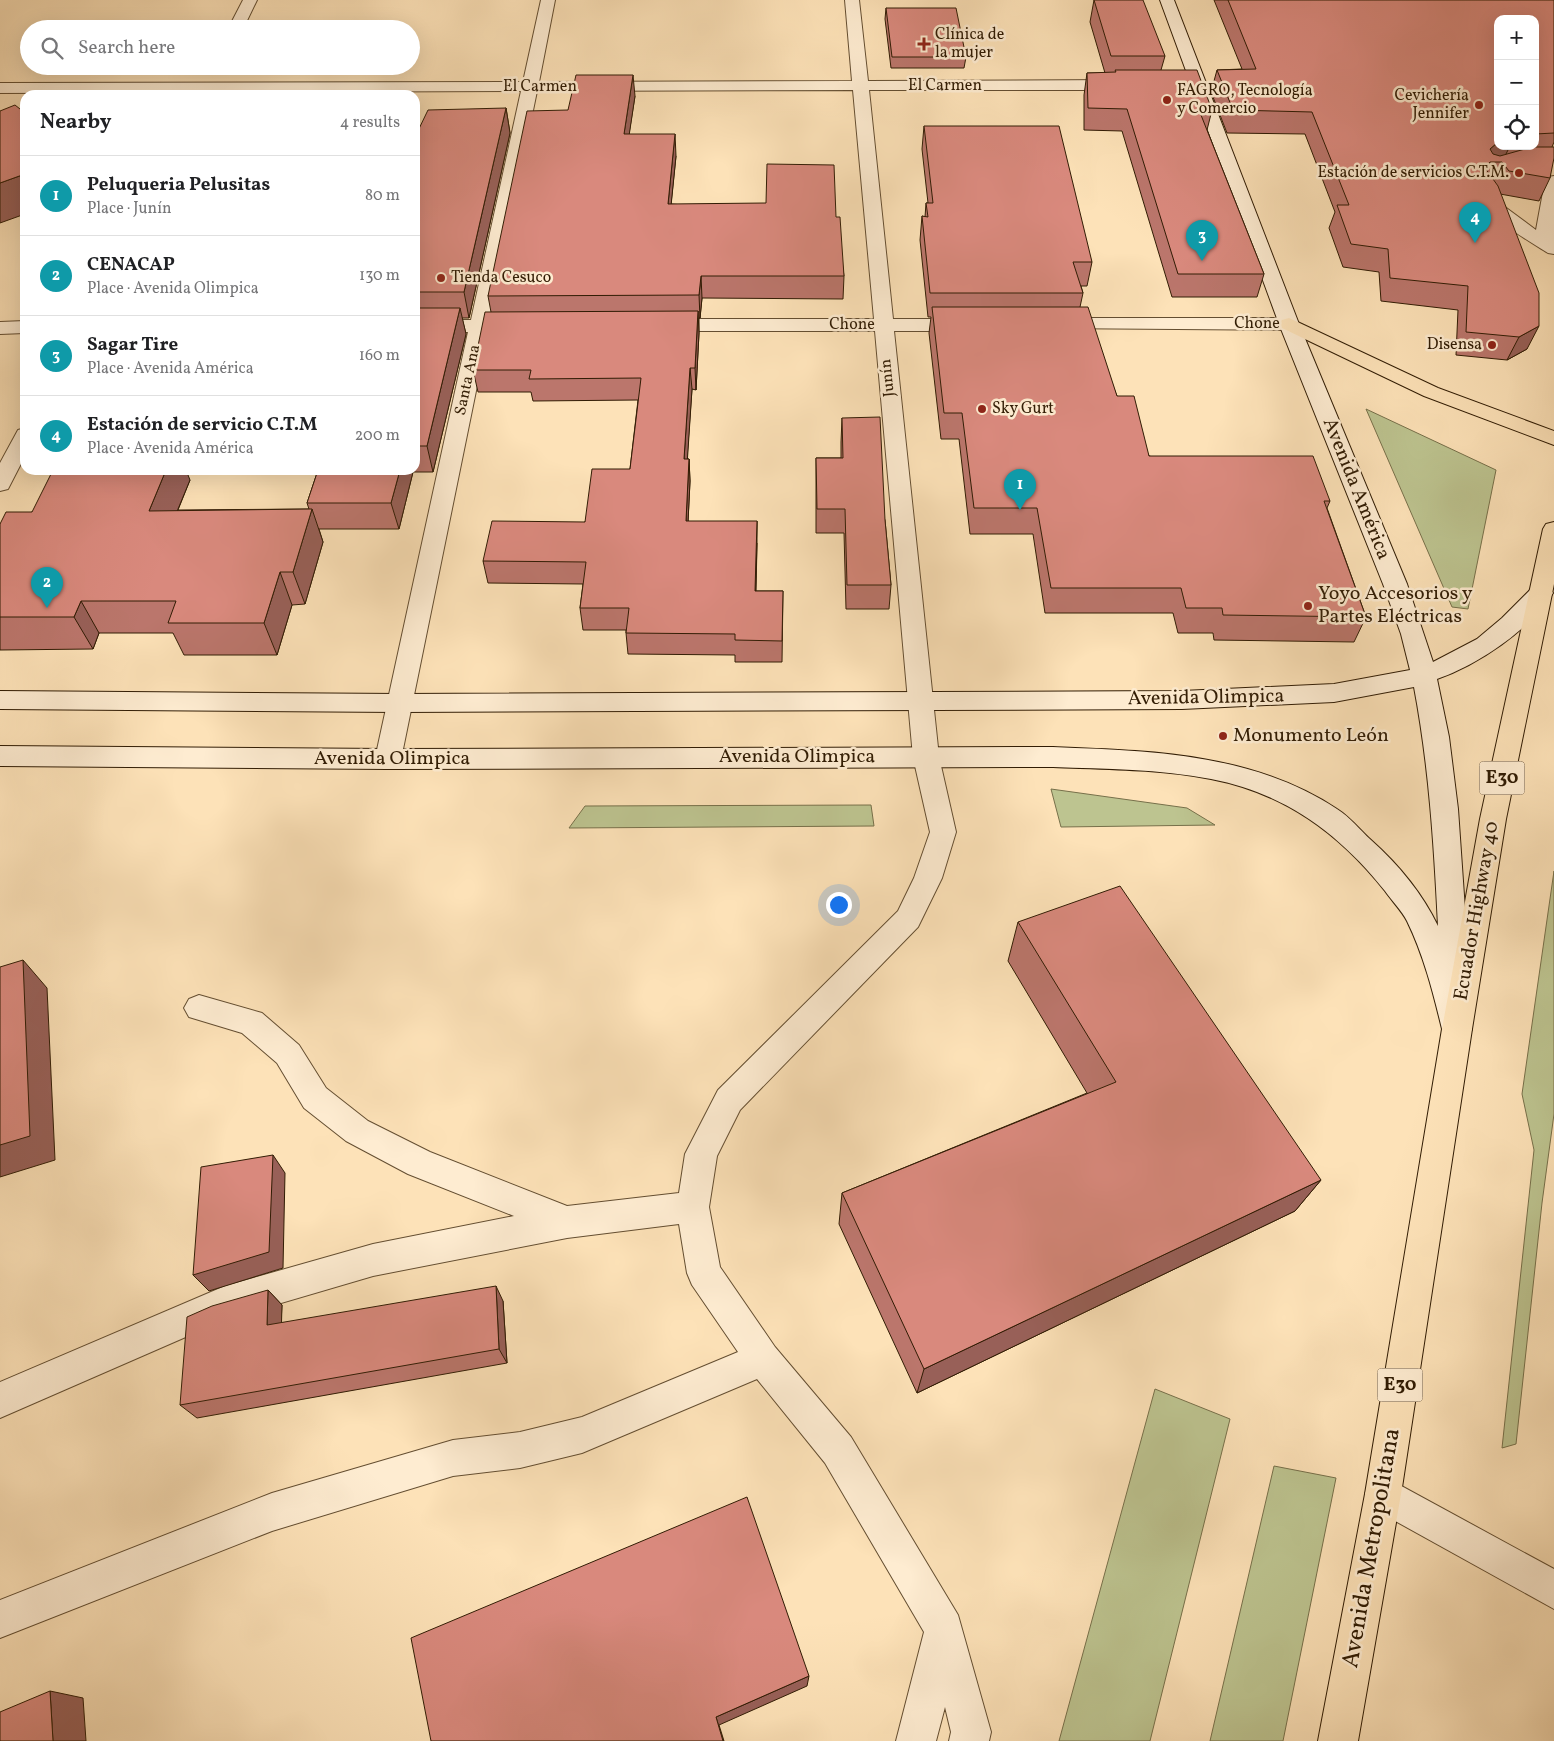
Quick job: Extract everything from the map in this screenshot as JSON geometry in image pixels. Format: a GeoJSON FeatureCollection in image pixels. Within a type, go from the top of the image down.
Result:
{"type":"FeatureCollection","features":[{"type":"Feature","properties":{"kind":"highway"},"geometry":{"type":"LineString","coordinates":[[1289,324],[1431,392],[1554,438]]}},
{"type":"Feature","properties":{"kind":"highway","name":"Ecuador Highway 40"},"geometry":{"type":"LineString","coordinates":[[1457,1029],[1493,819],[1554,529]]}},
{"type":"Feature","properties":{"kind":"highway","name":"Avenida Metropolitana"},"geometry":{"type":"LineString","coordinates":[[1338,1741],[1383,1494],[1457,1029]]}},
{"type":"Feature","properties":{"kind":"street"},"geometry":{"type":"LineString","coordinates":[[240,20],[250,0]]}},
{"type":"Feature","properties":{"kind":"street","name":"Santa Ana"},"geometry":{"type":"LineString","coordinates":[[388,759],[548,0]]}},
{"type":"Feature","properties":{"kind":"street","name":"Junín"},"geometry":{"type":"LineString","coordinates":[[852,0],[926,757],[943,832],[928,878],[908,919],[729,1100],[701,1154],[692,1207],[704,1273],[763,1359],[838,1450],[944,1629],[971,1732],[969,1741]]}},
{"type":"Feature","properties":{"kind":"street","name":"Avenida América"},"geometry":{"type":"LineString","coordinates":[[1167,0],[1289,324],[1395,584],[1413,634],[1424,676],[1436,737],[1445,808],[1457,1029]]}},
{"type":"Feature","properties":{"kind":"street"},"geometry":{"type":"LineString","coordinates":[[204,90],[212,75]]}},
{"type":"Feature","properties":{"kind":"street","name":"El Carmen"},"geometry":{"type":"LineString","coordinates":[[334,90],[530,87],[1142,85]]}},
{"type":"Feature","properties":{"kind":"street"},"geometry":{"type":"LineString","coordinates":[[1181,85],[1200,85]]}},
{"type":"Feature","properties":{"kind":"street","name":"El Carmen"},"geometry":{"type":"LineString","coordinates":[[0,88],[102,90]]}},
{"type":"Feature","properties":{"kind":"street"},"geometry":{"type":"LineString","coordinates":[[1486,191],[1492,205],[1501,215],[1549,245],[1554,181]]}},
{"type":"Feature","properties":{"kind":"street","name":"Chone"},"geometry":{"type":"LineString","coordinates":[[647,326],[982,324]]}},
{"type":"Feature","properties":{"kind":"street","name":"Chone"},"geometry":{"type":"LineString","coordinates":[[1042,324],[1289,324]]}},
{"type":"Feature","properties":{"kind":"street"},"geometry":{"type":"LineString","coordinates":[[420,326],[538,326]]}},
{"type":"Feature","properties":{"kind":"street"},"geometry":{"type":"LineString","coordinates":[[0,328],[20,328]]}},
{"type":"Feature","properties":{"kind":"street"},"geometry":{"type":"LineString","coordinates":[[0,484],[20,446]]}},
{"type":"Feature","properties":{"kind":"street","name":"Avenida Olimpica"},"geometry":{"type":"LineString","coordinates":[[0,700],[400,703],[1182,700],[1284,697],[1372,687],[1424,676],[1474,652],[1490,641],[1505,630],[1541,592]]}},
{"type":"Feature","properties":{"kind":"street","name":"Avenida Olimpica"},"geometry":{"type":"LineString","coordinates":[[0,756],[388,759],[1053,756],[1156,761],[1212,769],[1270,785],[1330,817],[1378,864],[1417,912],[1440,962],[1457,1029]]}},
{"type":"Feature","properties":{"kind":"street"},"geometry":{"type":"LineString","coordinates":[[199,1008],[251,1022],[288,1054],[315,1098],[357,1131],[419,1163],[567,1222]]}},
{"type":"Feature","properties":{"kind":"street"},"geometry":{"type":"LineString","coordinates":[[0,1400],[225,1303],[373,1260],[567,1222],[692,1207]]}},
{"type":"Feature","properties":{"kind":"street"},"geometry":{"type":"LineString","coordinates":[[0,1619],[272,1512],[453,1458],[520,1450],[582,1435],[763,1359]]}},
{"type":"Feature","properties":{"kind":"street"},"geometry":{"type":"LineString","coordinates":[[1383,1494],[1554,1590]]}},
{"type":"Feature","properties":{"kind":"street"},"geometry":{"type":"LineString","coordinates":[[916,1741],[944,1629]]}},
{"type":"Feature","properties":{"kind":"green space"},"geometry":{"type":"Polygon","coordinates":[[[1366,409],[1496,470],[1468,609],[1452,607],[1366,409]]]}},
{"type":"Feature","properties":{"kind":"green space"},"geometry":{"type":"Polygon","coordinates":[[[1051,789],[1187,808],[1215,825],[1061,827],[1051,789]]]}},
{"type":"Feature","properties":{"kind":"green space"},"geometry":{"type":"Polygon","coordinates":[[[871,805],[874,826],[569,828],[585,806],[871,805]]]}},
{"type":"Feature","properties":{"kind":"green space"},"geometry":{"type":"Polygon","coordinates":[[[1554,871],[1554,1114],[1542,1203],[1516,1444],[1502,1448],[1534,1150],[1522,1094],[1554,871]]]}},
{"type":"Feature","properties":{"kind":"green space"},"geometry":{"type":"Polygon","coordinates":[[[1155,1389],[1230,1419],[1150,1741],[1059,1741],[1155,1389]]]}},
{"type":"Feature","properties":{"kind":"green space"},"geometry":{"type":"Polygon","coordinates":[[[1274,1466],[1336,1478],[1283,1741],[1210,1741],[1274,1466]]]}},
{"type":"Feature","properties":{"kind":"building"},"geometry":{"type":"Polygon","coordinates":[[[1094,0],[1143,0],[1165,56],[1111,56],[1094,0]]]}},
{"type":"Feature","properties":{"kind":"building"},"geometry":{"type":"Polygon","coordinates":[[[1228,0],[1554,0],[1554,133],[1539,134],[1539,15],[1494,15],[1494,146],[1490,149],[1493,154],[1500,156],[1521,150],[1539,150],[1539,147],[1554,147],[1550,178],[1509,171],[1502,162],[1490,162],[1485,168],[1498,186],[1539,293],[1539,326],[1519,337],[1466,332],[1468,286],[1390,278],[1388,249],[1351,244],[1337,205],[1349,205],[1312,112],[1233,110],[1217,70],[1256,69],[1228,0]]]}},
{"type":"Feature","properties":{"kind":"building"},"geometry":{"type":"Polygon","coordinates":[[[886,8],[956,8],[966,57],[892,57],[886,8]]]}},
{"type":"Feature","properties":{"kind":"building"},"geometry":{"type":"Polygon","coordinates":[[[1115,70],[1197,70],[1212,110],[1199,110],[1264,274],[1178,274],[1127,109],[1088,108],[1087,73],[1116,72],[1115,70]]]}},
{"type":"Feature","properties":{"kind":"building"},"geometry":{"type":"Polygon","coordinates":[[[576,75],[633,75],[624,134],[675,134],[668,204],[766,203],[767,164],[834,165],[836,217],[840,217],[844,276],[701,276],[699,295],[488,296],[527,111],[568,110],[576,75]]]}},
{"type":"Feature","properties":{"kind":"building"},"geometry":{"type":"Polygon","coordinates":[[[15,105],[20,109],[20,176],[0,183],[0,111],[15,105]]]}},
{"type":"Feature","properties":{"kind":"building"},"geometry":{"type":"Polygon","coordinates":[[[506,108],[464,292],[420,292],[420,127],[428,110],[506,108]]]}},
{"type":"Feature","properties":{"kind":"building"},"geometry":{"type":"Polygon","coordinates":[[[924,126],[1059,126],[1092,262],[1073,262],[1083,293],[930,293],[922,216],[928,217],[926,203],[933,203],[924,126]]]}},
{"type":"Feature","properties":{"kind":"building"},"geometry":{"type":"Polygon","coordinates":[[[932,307],[1088,307],[1117,396],[1134,396],[1149,456],[1313,456],[1330,501],[1324,501],[1366,617],[1223,615],[1222,608],[1186,608],[1181,588],[1051,588],[1037,508],[974,508],[962,413],[944,413],[932,307]]]}},
{"type":"Feature","properties":{"kind":"building"},"geometry":{"type":"Polygon","coordinates":[[[420,308],[460,308],[427,446],[420,446],[420,308]]]}},
{"type":"Feature","properties":{"kind":"building"},"geometry":{"type":"Polygon","coordinates":[[[698,311],[695,368],[690,368],[684,459],[689,459],[686,521],[757,521],[755,591],[783,591],[782,641],[735,640],[735,634],[626,633],[629,608],[580,608],[586,562],[483,561],[492,521],[585,522],[592,469],[630,469],[641,378],[529,379],[531,370],[473,370],[485,312],[698,311]]]}},
{"type":"Feature","properties":{"kind":"building"},"geometry":{"type":"Polygon","coordinates":[[[880,417],[885,520],[891,585],[847,585],[845,509],[817,509],[816,458],[843,458],[842,418],[880,417]]]}},
{"type":"Feature","properties":{"kind":"building"},"geometry":{"type":"Polygon","coordinates":[[[50,475],[164,475],[149,511],[312,509],[293,572],[280,572],[264,623],[168,623],[176,601],[81,601],[74,617],[0,617],[0,524],[6,512],[32,512],[50,475]]]}},
{"type":"Feature","properties":{"kind":"building"},"geometry":{"type":"Polygon","coordinates":[[[316,475],[399,475],[391,503],[307,503],[316,475]]]}},
{"type":"Feature","properties":{"kind":"building"},"geometry":{"type":"Polygon","coordinates":[[[1120,886],[1321,1180],[924,1369],[842,1193],[1116,1082],[1018,922],[1120,886]]]}},
{"type":"Feature","properties":{"kind":"building"},"geometry":{"type":"Polygon","coordinates":[[[23,960],[30,1136],[0,1145],[0,967],[23,960]]]}},
{"type":"Feature","properties":{"kind":"building"},"geometry":{"type":"Polygon","coordinates":[[[273,1155],[269,1252],[193,1275],[201,1167],[273,1155]]]}},
{"type":"Feature","properties":{"kind":"building"},"geometry":{"type":"Polygon","coordinates":[[[496,1286],[499,1349],[180,1405],[187,1317],[212,1306],[268,1290],[267,1325],[496,1286]]]}},
{"type":"Feature","properties":{"kind":"building"},"geometry":{"type":"Polygon","coordinates":[[[747,1497],[809,1676],[716,1717],[723,1741],[431,1741],[411,1638],[747,1497]]]}},
{"type":"Feature","properties":{"kind":"building"},"geometry":{"type":"Polygon","coordinates":[[[50,1691],[53,1741],[0,1741],[0,1712],[50,1691]]]}},
{"type":"Feature","properties":{"kind":"place","name":"Clínica de la mujer"},"geometry":{"type":"Point","coordinates":[924,44]}},
{"type":"Feature","properties":{"kind":"place","name":"FAGRO, Tecnología y Comercio"},"geometry":{"type":"Point","coordinates":[1167,100]}},
{"type":"Feature","properties":{"kind":"place","name":"Cevichería Jennifer"},"geometry":{"type":"Point","coordinates":[1479,105]}},
{"type":"Feature","properties":{"kind":"place","name":"Estación de servicios C.T.M."},"geometry":{"type":"Point","coordinates":[1519,173]}},
{"type":"Feature","properties":{"kind":"place","name":"Estación de servicio C.T.M"},"geometry":{"type":"Point","coordinates":[1475,243]}},
{"type":"Feature","properties":{"kind":"place","name":"Sagar Tire"},"geometry":{"type":"Point","coordinates":[1202,261]}},
{"type":"Feature","properties":{"kind":"place","name":"Tienda Cesuco"},"geometry":{"type":"Point","coordinates":[441,278]}},
{"type":"Feature","properties":{"kind":"place","name":"Disensa"},"geometry":{"type":"Point","coordinates":[1492,345]}},
{"type":"Feature","properties":{"kind":"place","name":"Sky Gurt"},"geometry":{"type":"Point","coordinates":[982,409]}},
{"type":"Feature","properties":{"kind":"place","name":"Peluqueria Pelusitas"},"geometry":{"type":"Point","coordinates":[1020,510]}},
{"type":"Feature","properties":{"kind":"place","name":"Yoyo Accesorios y Partes Eléctricas"},"geometry":{"type":"Point","coordinates":[1308,606]}},
{"type":"Feature","properties":{"kind":"place","name":"CENACAP"},"geometry":{"type":"Point","coordinates":[47,608]}},
{"type":"Feature","properties":{"kind":"place","name":"Monumento León"},"geometry":{"type":"Point","coordinates":[1223,736]}}]}
